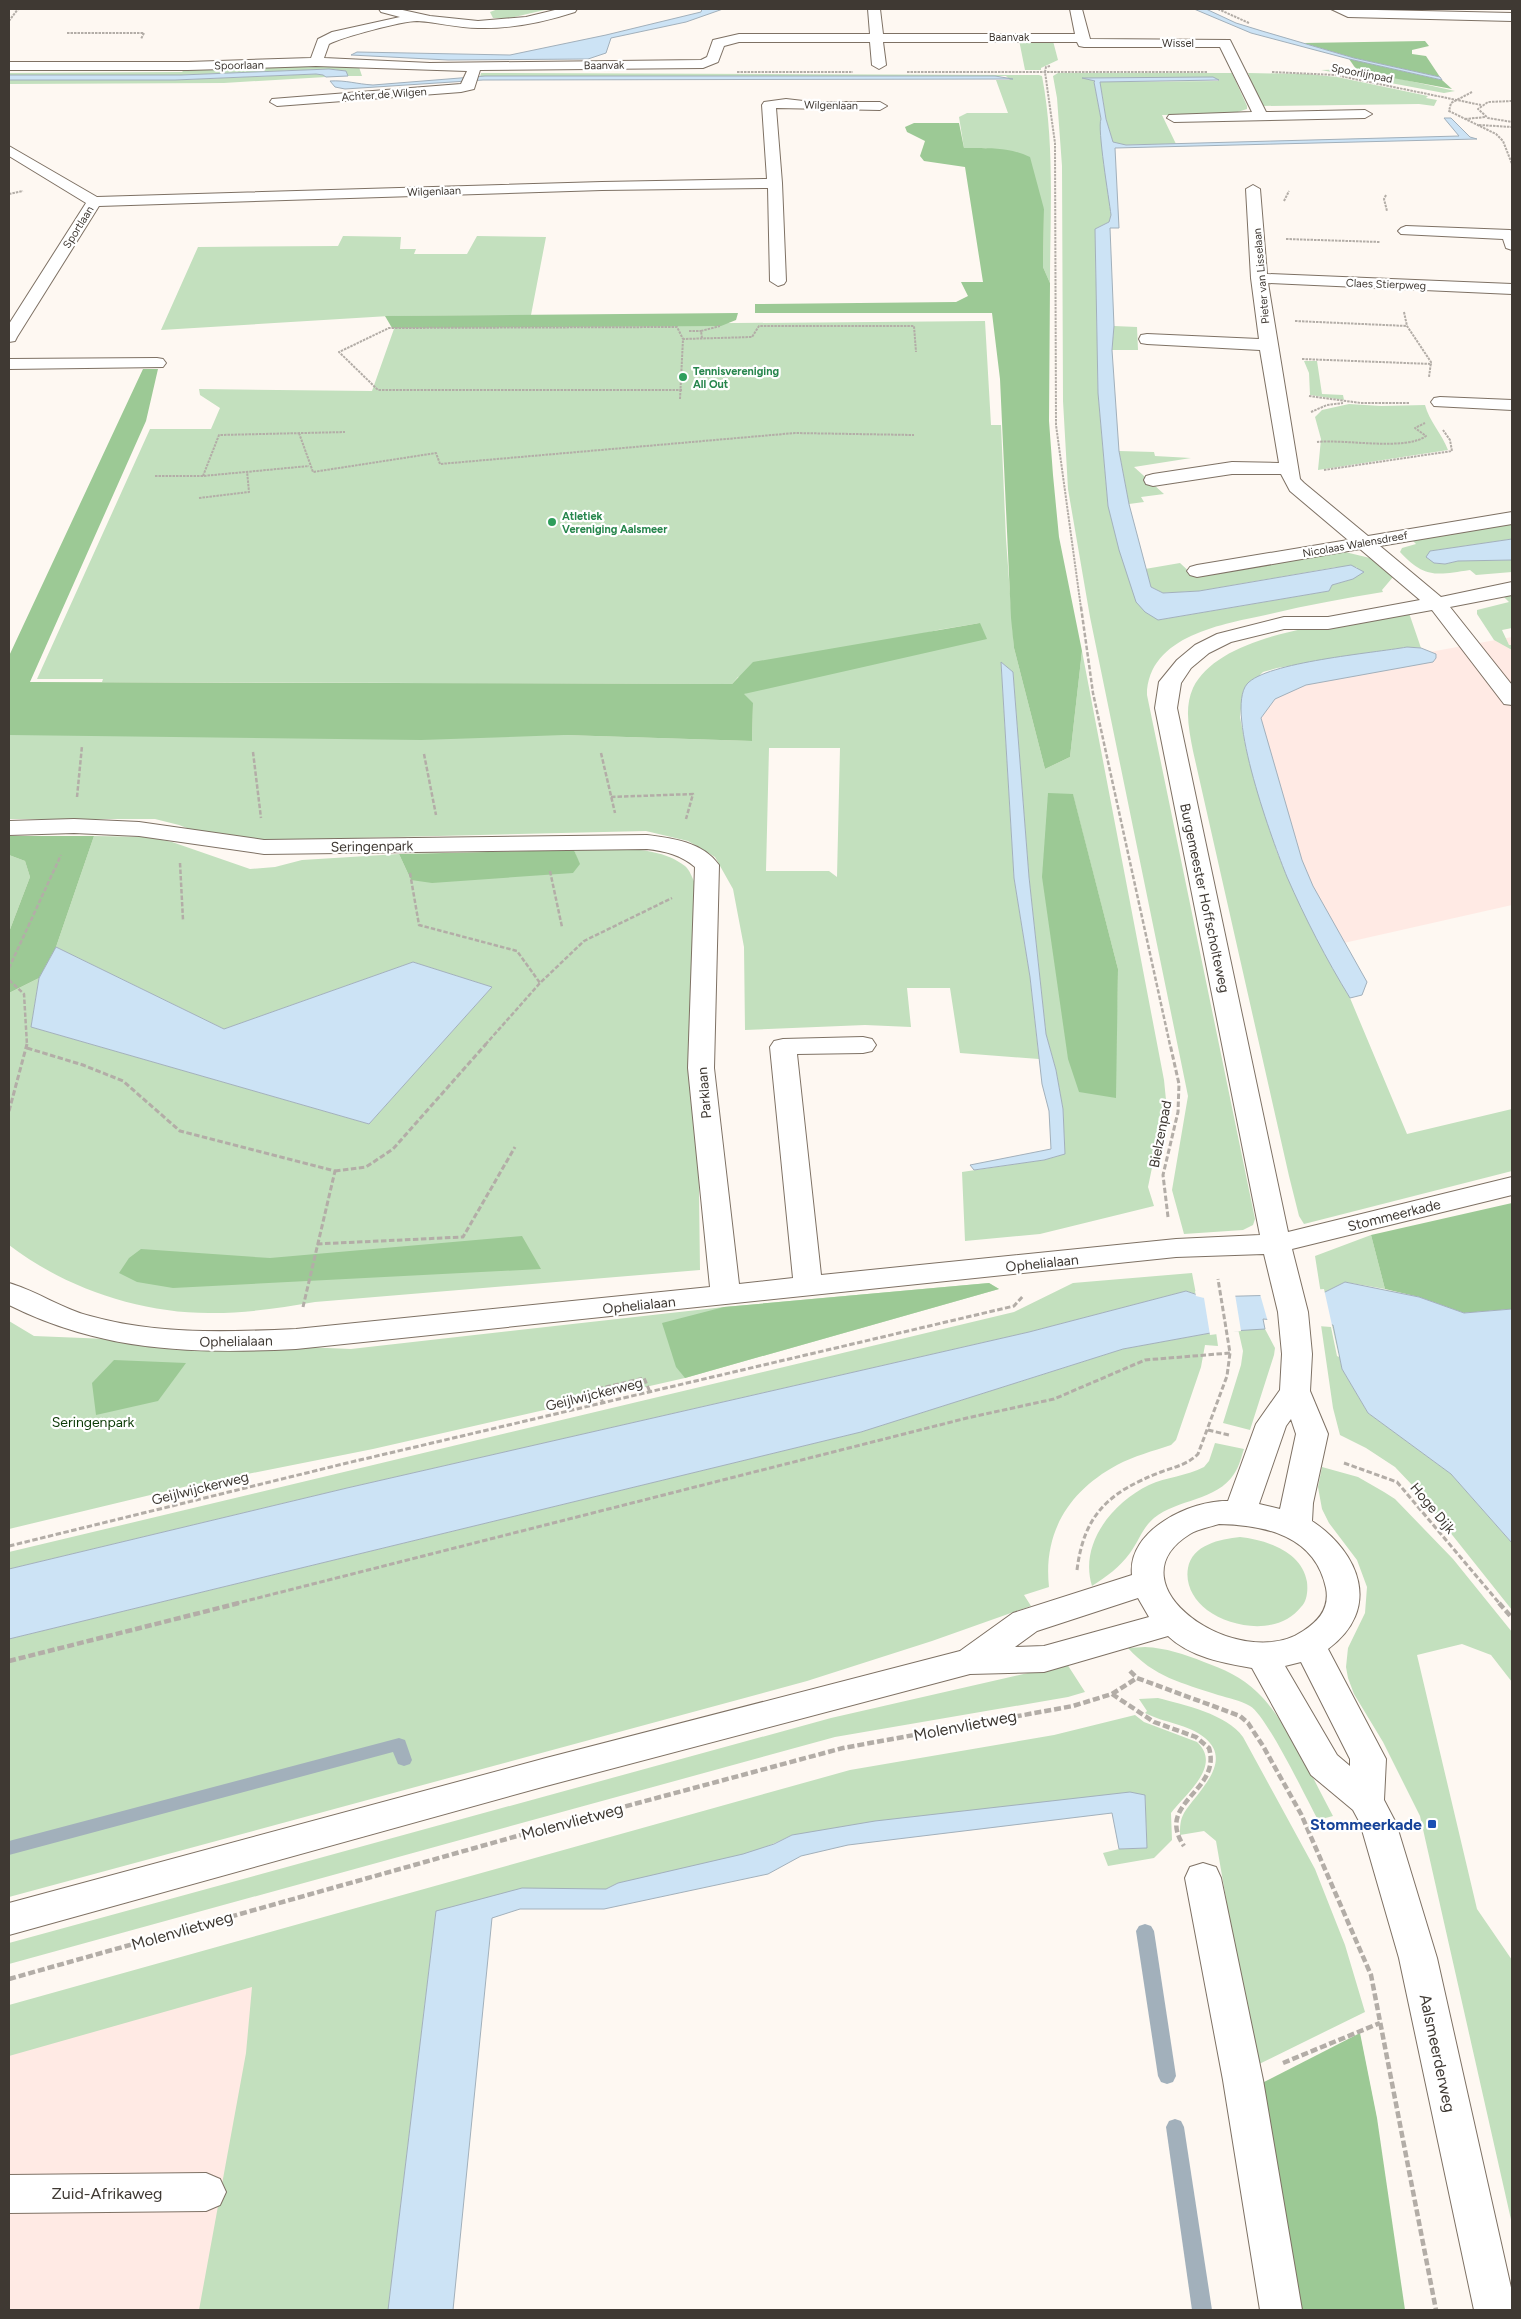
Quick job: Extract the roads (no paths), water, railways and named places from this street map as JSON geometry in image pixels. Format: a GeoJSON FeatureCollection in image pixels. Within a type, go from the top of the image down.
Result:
{"type":"FeatureCollection","features":[{"type":"Feature","properties":{"kind":"street"},"geometry":{"type":"LineString","coordinates":[[385,9],[413,18],[465,25],[520,21],[571,9]]}},
{"type":"Feature","properties":{"kind":"street"},"geometry":{"type":"LineString","coordinates":[[316,62],[323,42],[337,35],[450,9]]}},
{"type":"Feature","properties":{"kind":"street"},"geometry":{"type":"LineString","coordinates":[[874,9],[879,65]]}},
{"type":"Feature","properties":{"kind":"street"},"geometry":{"type":"LineString","coordinates":[[1076,9],[1082,38]]}},
{"type":"Feature","properties":{"kind":"street"},"geometry":{"type":"LineString","coordinates":[[1338,9],[1348,13],[1467,12],[1512,17]]}},
{"type":"Feature","properties":{"kind":"street","name":"Baanvak"},"geometry":{"type":"LineString","coordinates":[[316,62],[473,74],[702,64],[713,59],[718,43],[739,38],[1082,38]]}},
{"type":"Feature","properties":{"kind":"street","name":"Wissel"},"geometry":{"type":"LineString","coordinates":[[1082,38],[1084,43],[1225,43],[1261,116]]}},
{"type":"Feature","properties":{"kind":"street","name":"Spoorlaan"},"geometry":{"type":"LineString","coordinates":[[9,66],[188,66],[316,62]]}},
{"type":"Feature","properties":{"kind":"street","name":"Achter de Wilgen"},"geometry":{"type":"LineString","coordinates":[[277,102],[461,88],[470,86],[473,74]]}},
{"type":"Feature","properties":{"kind":"street","name":"Wilgenlaan"},"geometry":{"type":"LineString","coordinates":[[778,281],[775,183],[769,105],[786,103],[812,106],[880,106]]}},
{"type":"Feature","properties":{"kind":"street"},"geometry":{"type":"LineString","coordinates":[[1174,118],[1364,114]]}},
{"type":"Feature","properties":{"kind":"street","name":"Sportlaan"},"geometry":{"type":"LineString","coordinates":[[9,150],[94,202],[9,337]]}},
{"type":"Feature","properties":{"kind":"street","name":"Wilgenlaan"},"geometry":{"type":"LineString","coordinates":[[94,202],[592,186],[775,183]]}},
{"type":"Feature","properties":{"kind":"street","name":"Pieter van Lisselaan"},"geometry":{"type":"LineString","coordinates":[[1253,189],[1258,238],[1259,278],[1289,472]]}},
{"type":"Feature","properties":{"kind":"street"},"geometry":{"type":"LineString","coordinates":[[1406,231],[1511,240]]}},
{"type":"Feature","properties":{"kind":"street","name":"Claes Stierpweg"},"geometry":{"type":"LineString","coordinates":[[1259,278],[1512,289]]}},
{"type":"Feature","properties":{"kind":"street"},"geometry":{"type":"LineString","coordinates":[[1147,339],[1270,351]]}},
{"type":"Feature","properties":{"kind":"street"},"geometry":{"type":"LineString","coordinates":[[9,364],[157,363]]}},
{"type":"Feature","properties":{"kind":"street"},"geometry":{"type":"LineString","coordinates":[[1435,402],[1512,405]]}},
{"type":"Feature","properties":{"kind":"street"},"geometry":{"type":"LineString","coordinates":[[1153,480],[1232,468],[1289,472],[1297,487],[1422,589],[1437,604],[1512,699]]}},
{"type":"Feature","properties":{"kind":"street","name":"Nicolaas Walensdreef"},"geometry":{"type":"LineString","coordinates":[[1197,571],[1512,518]]}},
{"type":"Feature","properties":{"kind":"street","name":"Burgemeester Hoffscholteweg"},"geometry":{"type":"LineString","coordinates":[[1284,623],[1314,609],[1487,577],[1512,576]]}},
{"type":"Feature","properties":{"kind":"street","name":"Burgemeester Hoffscholteweg"},"geometry":{"type":"LineString","coordinates":[[1279,1254],[1166,708],[1170,682],[1184,664],[1202,649],[1240,632],[1284,623],[1328,623],[1437,604],[1512,588]]}},
{"type":"Feature","properties":{"kind":"street","name":"Seringenpark"},"geometry":{"type":"LineString","coordinates":[[9,828],[74,826],[139,829],[264,847],[622,841],[678,846],[695,854],[707,865],[706,888]]}},
{"type":"Feature","properties":{"kind":"street","name":"Parklaan"},"geometry":{"type":"LineString","coordinates":[[706,888],[701,1068],[726,1296]]}},
{"type":"Feature","properties":{"kind":"street"},"geometry":{"type":"LineString","coordinates":[[808,1287],[783,1047],[864,1046]]}},
{"type":"Feature","properties":{"kind":"street","name":"Stommeerkade"},"geometry":{"type":"LineString","coordinates":[[1279,1254],[1512,1186]]}},
{"type":"Feature","properties":{"kind":"street","name":"Ophelialaan"},"geometry":{"type":"LineString","coordinates":[[9,1293],[31,1306],[84,1326],[154,1340],[230,1343],[296,1339],[726,1296],[1176,1248],[1279,1254]]}},
{"type":"Feature","properties":{"kind":"street"},"geometry":{"type":"LineString","coordinates":[[1279,1254],[1293,1312],[1297,1354],[1295,1391],[1312,1434],[1297,1503],[1295,1526]]}},
{"type":"Feature","properties":{"kind":"street"},"geometry":{"type":"LineString","coordinates":[[1240,1512],[1271,1424],[1295,1391]]}},
{"type":"Feature","properties":{"kind":"street"},"geometry":{"type":"LineString","coordinates":[[1240,1512],[1278,1519],[1295,1526],[1317,1540],[1332,1558],[1342,1577],[1345,1596],[1340,1616],[1328,1632],[1309,1645],[1288,1653],[1262,1656],[1238,1654],[1212,1648],[1190,1637],[1171,1623],[1160,1610],[1148,1582],[1148,1565],[1153,1549],[1164,1536],[1178,1525],[1197,1516],[1240,1512]]}},
{"type":"Feature","properties":{"kind":"street"},"geometry":{"type":"LineString","coordinates":[[970,1661],[1025,1622],[1148,1582]]}},
{"type":"Feature","properties":{"kind":"street"},"geometry":{"type":"LineString","coordinates":[[9,1919],[546,1772],[970,1661],[1044,1659],[1171,1623]]}},
{"type":"Feature","properties":{"kind":"street"},"geometry":{"type":"LineString","coordinates":[[1309,1645],[1368,1759],[1366,1800]]}},
{"type":"Feature","properties":{"kind":"street","name":"Aalsmeerderweg"},"geometry":{"type":"LineString","coordinates":[[1262,1656],[1324,1766],[1366,1800],[1378,1823],[1392,1863],[1418,1958],[1495,2310]]}},
{"type":"Feature","properties":{"kind":"street"},"geometry":{"type":"LineString","coordinates":[[1203,1878],[1243,2080],[1281,2310]]}},
{"type":"Feature","properties":{"kind":"street","name":"Zuid-Afrikaweg"},"geometry":{"type":"LineString","coordinates":[[9,2194],[206,2192]]}},
{"type":"Feature","properties":{"kind":"water"},"geometry":{"type":"Polygon","coordinates":[[[702,9],[723,9],[686,22],[611,38],[606,53],[588,59],[448,60],[351,55],[357,52],[510,55],[606,35],[701,12],[702,9]]]}},
{"type":"Feature","properties":{"kind":"water"},"geometry":{"type":"Polygon","coordinates":[[[1194,9],[1206,9],[1236,23],[1262,31],[1354,58],[1440,77],[1442,80],[1349,59],[1251,33],[1194,9]]]}},
{"type":"Feature","properties":{"kind":"water"},"geometry":{"type":"Polygon","coordinates":[[[329,69],[346,71],[348,76],[326,77],[316,74],[175,80],[9,80],[9,75],[181,75],[329,69]]]}},
{"type":"Feature","properties":{"kind":"water"},"geometry":{"type":"Polygon","coordinates":[[[485,76],[995,76],[1013,79],[483,80],[345,89],[335,87],[330,81],[373,85],[485,76]]]}},
{"type":"Feature","properties":{"kind":"water"},"geometry":{"type":"Polygon","coordinates":[[[1213,77],[1219,80],[1100,82],[1106,119],[1113,142],[1126,145],[1459,136],[1444,118],[1451,118],[1470,137],[1477,139],[1115,148],[1119,228],[1110,228],[1114,326],[1112,350],[1119,451],[1129,504],[1151,587],[1163,593],[1199,591],[1351,565],[1364,572],[1353,579],[1332,585],[1329,591],[1158,620],[1145,612],[1136,602],[1119,550],[1108,506],[1098,393],[1095,229],[1109,222],[1111,215],[1095,81],[1082,78],[1213,77]]]}},
{"type":"Feature","properties":{"kind":"water"},"geometry":{"type":"Polygon","coordinates":[[[1512,539],[1512,560],[1458,561],[1445,564],[1434,563],[1426,557],[1430,551],[1512,539]]]}},
{"type":"Feature","properties":{"kind":"water"},"geometry":{"type":"Polygon","coordinates":[[[1407,647],[1421,648],[1436,654],[1436,658],[1433,662],[1306,685],[1275,699],[1261,718],[1302,860],[1313,886],[1367,982],[1362,995],[1350,998],[1301,908],[1272,837],[1246,748],[1242,721],[1242,699],[1247,684],[1258,676],[1275,670],[1297,664],[1407,647]]]}},
{"type":"Feature","properties":{"kind":"water"},"geometry":{"type":"Polygon","coordinates":[[[1001,662],[1013,672],[1029,877],[1046,1034],[1056,1070],[1063,1109],[1065,1154],[1044,1160],[974,1170],[970,1165],[1051,1149],[1049,1111],[1042,1084],[1030,977],[1014,878],[1001,662]]]}},
{"type":"Feature","properties":{"kind":"water"},"geometry":{"type":"Polygon","coordinates":[[[56,947],[224,1029],[413,962],[492,987],[369,1124],[31,1027],[39,978],[56,947]]]}},
{"type":"Feature","properties":{"kind":"water"},"geometry":{"type":"Polygon","coordinates":[[[1345,1282],[1419,1297],[1464,1313],[1512,1309],[1512,1543],[1451,1474],[1368,1413],[1342,1369],[1333,1325],[1263,1319],[1265,1329],[1216,1332],[1123,1349],[861,1432],[9,1639],[9,1569],[347,1488],[1029,1332],[1186,1291],[1204,1297],[1321,1294],[1345,1282]]]}},
{"type":"Feature","properties":{"kind":"water"},"geometry":{"type":"Polygon","coordinates":[[[1130,1792],[1145,1795],[1147,1848],[1119,1849],[1112,1813],[848,1845],[801,1856],[768,1874],[604,1909],[520,1909],[492,1918],[453,2310],[388,2310],[436,1911],[522,1888],[606,1889],[618,1883],[743,1854],[774,1844],[792,1835],[875,1821],[1130,1792]]]}},
{"type":"Feature","properties":{"kind":"waterway"},"geometry":{"type":"LineString","coordinates":[[9,1848],[399,1744],[404,1760]]}},
{"type":"Feature","properties":{"kind":"waterway"},"geometry":{"type":"LineString","coordinates":[[1145,1931],[1167,2076]]}},
{"type":"Feature","properties":{"kind":"waterway"},"geometry":{"type":"LineString","coordinates":[[1175,2127],[1202,2310]]}},
{"type":"Feature","properties":{"kind":"place","name":"Tennisvereniging All Out"},"geometry":{"type":"Point","coordinates":[683,377]}},
{"type":"Feature","properties":{"kind":"place","name":"Atletiek Vereniging Aalsmeer"},"geometry":{"type":"Point","coordinates":[552,522]}},
{"type":"Feature","properties":{"kind":"place","name":"Stommeerkade"},"geometry":{"type":"Point","coordinates":[1432,1824]}}]}
